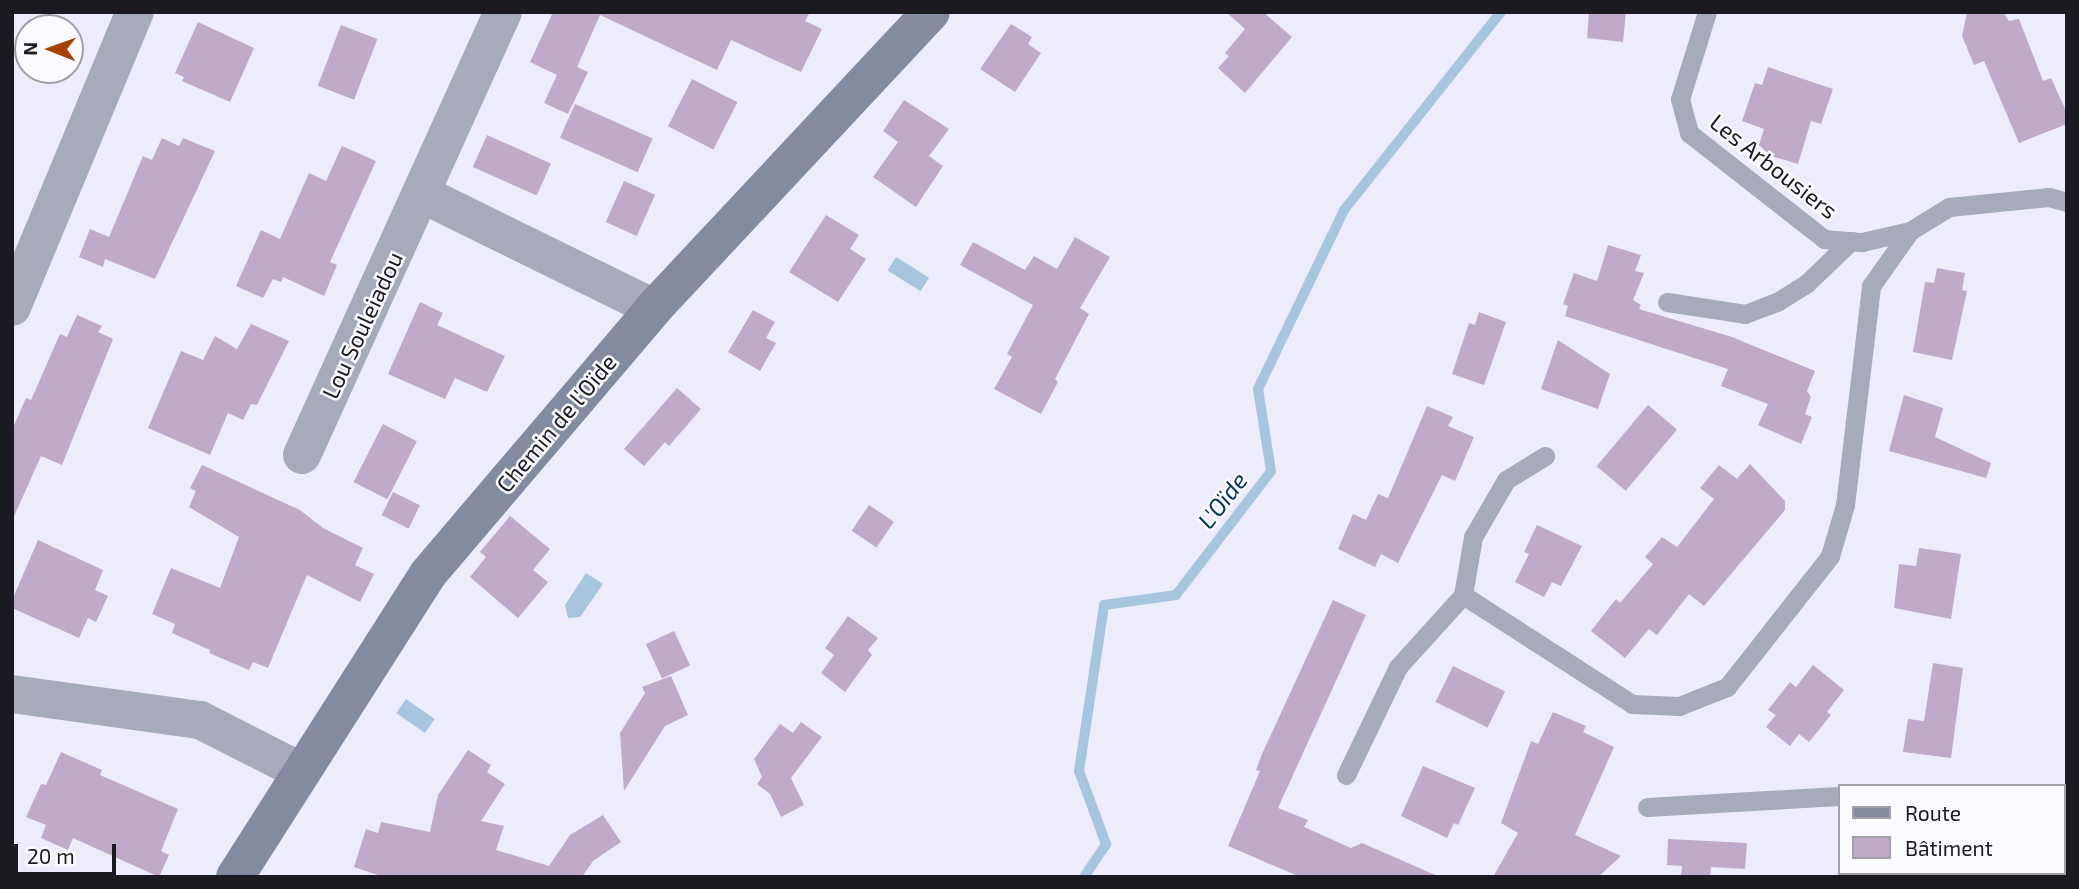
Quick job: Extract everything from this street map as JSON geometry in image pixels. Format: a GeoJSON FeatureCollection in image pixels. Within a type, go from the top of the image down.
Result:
{"type":"FeatureCollection","features":[{"type":"Feature","properties":{"kind":"street"},"geometry":{"type":"LineString","coordinates":[[12,307],[135,12]]}},
{"type":"Feature","properties":{"kind":"street","name":"Lou Souleiadou"},"geometry":{"type":"LineString","coordinates":[[302,455],[503,12]]}},
{"type":"Feature","properties":{"kind":"street","name":"Chemin de l'Oïde"},"geometry":{"type":"LineString","coordinates":[[235,877],[428,574],[654,308],[932,12]]}},
{"type":"Feature","properties":{"kind":"street"},"geometry":{"type":"LineString","coordinates":[[422,194],[654,308]]}},
{"type":"Feature","properties":{"kind":"street"},"geometry":{"type":"LineString","coordinates":[[12,694],[200,720],[302,772]]}},
{"type":"Feature","properties":{"kind":"lane","name":"Les Arbousiers"},"geometry":{"type":"LineString","coordinates":[[1707,12],[1681,99],[1689,133],[1824,239],[1862,242],[1910,231]]}},
{"type":"Feature","properties":{"kind":"lane"},"geometry":{"type":"LineString","coordinates":[[1463,595],[1632,704],[1679,706],[1727,687],[1830,556],[1845,505],[1871,286],[1910,231],[1949,207],[2049,197],[2067,202]]}},
{"type":"Feature","properties":{"kind":"lane"},"geometry":{"type":"LineString","coordinates":[[1667,302],[1745,314],[1777,302],[1807,283],[1851,241]]}},
{"type":"Feature","properties":{"kind":"lane"},"geometry":{"type":"LineString","coordinates":[[1346,775],[1398,667],[1463,595],[1473,537],[1506,481],[1545,456]]}},
{"type":"Feature","properties":{"kind":"lane"},"geometry":{"type":"LineString","coordinates":[[1647,807],[1838,796]]}},
{"type":"Feature","properties":{"kind":"water"},"geometry":{"type":"Polygon","coordinates":[[[896,257],[929,278],[921,291],[888,271],[896,257]]]}},
{"type":"Feature","properties":{"kind":"water"},"geometry":{"type":"Polygon","coordinates":[[[586,573],[603,584],[580,617],[568,618],[565,605],[586,573]]]}},
{"type":"Feature","properties":{"kind":"water"},"geometry":{"type":"Polygon","coordinates":[[[406,699],[435,719],[425,733],[396,713],[406,699]]]}},
{"type":"Feature","properties":{"kind":"building"},"geometry":{"type":"Polygon","coordinates":[[[553,12],[810,12],[805,21],[822,29],[801,72],[731,40],[717,70],[600,15],[577,67],[588,72],[568,114],[544,103],[557,75],[530,62],[553,12]]]}},
{"type":"Feature","properties":{"kind":"building"},"geometry":{"type":"Polygon","coordinates":[[[1226,12],[1263,12],[1292,37],[1245,93],[1218,68],[1229,56],[1225,53],[1245,29],[1226,12]]]}},
{"type":"Feature","properties":{"kind":"building"},"geometry":{"type":"Polygon","coordinates":[[[1589,12],[1626,12],[1623,42],[1587,38],[1589,12]]]}},
{"type":"Feature","properties":{"kind":"building"},"geometry":{"type":"Polygon","coordinates":[[[1967,12],[2003,12],[2009,21],[2019,19],[2043,81],[2051,78],[2067,113],[2067,124],[2019,143],[1984,61],[1974,65],[1962,36],[1967,12]]]}},
{"type":"Feature","properties":{"kind":"building"},"geometry":{"type":"Polygon","coordinates":[[[198,22],[254,48],[230,102],[182,81],[184,77],[175,73],[198,22]]]}},
{"type":"Feature","properties":{"kind":"building"},"geometry":{"type":"Polygon","coordinates":[[[1011,24],[1032,37],[1028,44],[1041,53],[1015,92],[980,69],[1011,24]]]}},
{"type":"Feature","properties":{"kind":"building"},"geometry":{"type":"Polygon","coordinates":[[[341,25],[377,39],[354,100],[318,86],[341,25]]]}},
{"type":"Feature","properties":{"kind":"building"},"geometry":{"type":"Polygon","coordinates":[[[1768,67],[1833,89],[1821,124],[1811,121],[1798,164],[1771,156],[1759,145],[1764,129],[1742,121],[1755,83],[1762,85],[1768,67]]]}},
{"type":"Feature","properties":{"kind":"building"},"geometry":{"type":"Polygon","coordinates":[[[692,79],[737,102],[713,149],[668,126],[692,79]]]}},
{"type":"Feature","properties":{"kind":"building"},"geometry":{"type":"Polygon","coordinates":[[[904,100],[949,129],[929,156],[943,166],[916,207],[873,177],[898,142],[883,131],[904,100]]]}},
{"type":"Feature","properties":{"kind":"building"},"geometry":{"type":"Polygon","coordinates":[[[575,104],[653,139],[638,172],[560,138],[575,104]]]}},
{"type":"Feature","properties":{"kind":"building"},"geometry":{"type":"Polygon","coordinates":[[[487,135],[551,163],[537,195],[473,167],[487,135]]]}},
{"type":"Feature","properties":{"kind":"building"},"geometry":{"type":"Polygon","coordinates":[[[162,138],[179,146],[183,138],[215,151],[155,279],[105,259],[103,267],[79,257],[90,229],[109,237],[143,156],[152,160],[162,138]]]}},
{"type":"Feature","properties":{"kind":"building"},"geometry":{"type":"Polygon","coordinates":[[[342,146],[376,161],[330,262],[337,265],[324,296],[283,277],[281,282],[273,279],[263,298],[236,286],[261,230],[280,239],[309,173],[326,181],[342,146]]]}},
{"type":"Feature","properties":{"kind":"building"},"geometry":{"type":"Polygon","coordinates":[[[624,181],[655,195],[637,236],[606,222],[624,181]]]}},
{"type":"Feature","properties":{"kind":"building"},"geometry":{"type":"Polygon","coordinates":[[[826,215],[859,235],[850,249],[866,259],[838,302],[789,272],[826,215]]]}},
{"type":"Feature","properties":{"kind":"building"},"geometry":{"type":"Polygon","coordinates":[[[1075,237],[1110,257],[1080,308],[1089,314],[1055,379],[1058,382],[1041,414],[994,389],[1012,357],[1007,354],[1033,305],[960,265],[973,242],[1025,270],[1034,256],[1057,269],[1075,237]]]}},
{"type":"Feature","properties":{"kind":"building"},"geometry":{"type":"Polygon","coordinates":[[[1608,245],[1641,255],[1635,271],[1644,273],[1633,300],[1641,305],[1639,309],[1732,337],[1815,371],[1807,391],[1811,397],[1805,414],[1812,417],[1801,444],[1758,425],[1768,404],[1721,386],[1728,369],[1565,316],[1568,306],[1563,304],[1574,273],[1597,281],[1608,245]]]}},
{"type":"Feature","properties":{"kind":"building"},"geometry":{"type":"Polygon","coordinates":[[[1937,268],[1965,273],[1962,290],[1967,291],[1952,360],[1913,352],[1925,282],[1934,283],[1937,268]]]}},
{"type":"Feature","properties":{"kind":"building"},"geometry":{"type":"Polygon","coordinates":[[[420,302],[443,313],[437,325],[505,356],[487,392],[455,378],[445,399],[388,374],[420,302]]]}},
{"type":"Feature","properties":{"kind":"building"},"geometry":{"type":"Polygon","coordinates":[[[753,310],[775,322],[766,338],[776,343],[760,371],[728,352],[753,310]]]}},
{"type":"Feature","properties":{"kind":"building"},"geometry":{"type":"Polygon","coordinates":[[[1479,312],[1506,322],[1484,385],[1452,374],[1469,323],[1475,325],[1479,312]]]}},
{"type":"Feature","properties":{"kind":"building"},"geometry":{"type":"Polygon","coordinates":[[[77,315],[102,326],[98,332],[113,339],[62,465],[41,456],[12,521],[12,430],[26,398],[31,400],[60,334],[67,337],[77,315]]]}},
{"type":"Feature","properties":{"kind":"building"},"geometry":{"type":"Polygon","coordinates":[[[251,324],[289,341],[257,405],[251,404],[243,420],[228,413],[210,455],[148,428],[181,351],[203,360],[215,336],[237,349],[251,324]]]}},
{"type":"Feature","properties":{"kind":"building"},"geometry":{"type":"Polygon","coordinates":[[[1558,340],[1610,374],[1598,409],[1541,389],[1558,340]]]}},
{"type":"Feature","properties":{"kind":"building"},"geometry":{"type":"Polygon","coordinates":[[[677,388],[701,409],[669,446],[665,442],[644,466],[624,449],[677,388]]]}},
{"type":"Feature","properties":{"kind":"building"},"geometry":{"type":"Polygon","coordinates":[[[1904,395],[1943,408],[1935,437],[1991,463],[1986,478],[1889,451],[1904,395]]]}},
{"type":"Feature","properties":{"kind":"building"},"geometry":{"type":"Polygon","coordinates":[[[1648,405],[1677,429],[1626,491],[1597,466],[1648,405]]]}},
{"type":"Feature","properties":{"kind":"building"},"geometry":{"type":"Polygon","coordinates":[[[1427,406],[1453,417],[1448,426],[1474,437],[1455,481],[1442,475],[1398,563],[1381,554],[1375,567],[1338,549],[1353,514],[1366,520],[1378,494],[1388,498],[1427,406]]]}},
{"type":"Feature","properties":{"kind":"building"},"geometry":{"type":"Polygon","coordinates":[[[383,424],[417,441],[387,499],[353,482],[383,424]]]}},
{"type":"Feature","properties":{"kind":"building"},"geometry":{"type":"Polygon","coordinates":[[[1750,464],[1785,501],[1785,510],[1704,606],[1689,594],[1657,635],[1649,629],[1625,658],[1591,631],[1616,599],[1620,603],[1653,564],[1645,557],[1662,537],[1677,547],[1714,499],[1700,488],[1719,465],[1737,479],[1750,464]]]}},
{"type":"Feature","properties":{"kind":"building"},"geometry":{"type":"Polygon","coordinates":[[[202,465],[300,510],[323,528],[363,548],[355,565],[374,574],[360,602],[307,575],[268,668],[253,662],[249,670],[209,653],[210,650],[172,633],[175,624],[152,614],[171,568],[220,588],[239,537],[189,507],[196,491],[190,488],[202,465]]]}},
{"type":"Feature","properties":{"kind":"building"},"geometry":{"type":"Polygon","coordinates":[[[393,492],[420,505],[409,529],[382,515],[393,492]]]}},
{"type":"Feature","properties":{"kind":"building"},"geometry":{"type":"Polygon","coordinates":[[[869,505],[894,522],[877,547],[852,531],[869,505]]]}},
{"type":"Feature","properties":{"kind":"building"},"geometry":{"type":"Polygon","coordinates":[[[510,516],[550,549],[533,570],[548,582],[518,618],[470,577],[486,557],[480,552],[510,516]]]}},
{"type":"Feature","properties":{"kind":"building"},"geometry":{"type":"Polygon","coordinates":[[[1537,525],[1582,546],[1561,586],[1552,582],[1544,597],[1515,582],[1529,554],[1524,552],[1537,525]]]}},
{"type":"Feature","properties":{"kind":"building"},"geometry":{"type":"Polygon","coordinates":[[[38,540],[103,570],[95,590],[108,596],[96,622],[88,618],[79,638],[12,608],[12,600],[38,540]]]}},
{"type":"Feature","properties":{"kind":"building"},"geometry":{"type":"Polygon","coordinates":[[[1919,548],[1961,554],[1951,619],[1894,608],[1899,564],[1916,566],[1919,548]]]}},
{"type":"Feature","properties":{"kind":"building"},"geometry":{"type":"Polygon","coordinates":[[[1333,600],[1366,615],[1278,808],[1308,820],[1304,827],[1351,848],[1362,843],[1440,877],[1300,877],[1228,846],[1260,771],[1256,770],[1262,754],[1333,600]]]}},
{"type":"Feature","properties":{"kind":"building"},"geometry":{"type":"Polygon","coordinates":[[[848,616],[878,638],[868,650],[872,655],[845,692],[821,673],[834,655],[825,648],[848,616]]]}},
{"type":"Feature","properties":{"kind":"building"},"geometry":{"type":"Polygon","coordinates":[[[674,631],[690,665],[662,679],[646,644],[674,631]]]}},
{"type":"Feature","properties":{"kind":"building"},"geometry":{"type":"Polygon","coordinates":[[[1933,663],[1963,668],[1951,758],[1903,752],[1908,719],[1924,721],[1933,663]]]}},
{"type":"Feature","properties":{"kind":"building"},"geometry":{"type":"Polygon","coordinates":[[[1813,665],[1844,690],[1827,712],[1831,715],[1809,742],[1799,734],[1790,746],[1766,727],[1776,715],[1768,710],[1790,682],[1796,687],[1813,665]]]}},
{"type":"Feature","properties":{"kind":"building"},"geometry":{"type":"Polygon","coordinates":[[[1453,666],[1505,691],[1488,727],[1435,702],[1453,666]]]}},
{"type":"Feature","properties":{"kind":"building"},"geometry":{"type":"Polygon","coordinates":[[[671,676],[688,715],[665,726],[624,791],[620,733],[645,693],[642,687],[671,676]]]}},
{"type":"Feature","properties":{"kind":"building"},"geometry":{"type":"Polygon","coordinates":[[[1553,712],[1586,726],[1583,732],[1614,747],[1575,835],[1621,856],[1598,877],[1493,877],[1518,833],[1501,823],[1531,741],[1538,744],[1553,712]]]}},
{"type":"Feature","properties":{"kind":"building"},"geometry":{"type":"Polygon","coordinates":[[[801,722],[822,737],[791,778],[804,805],[781,817],[770,794],[757,784],[762,777],[754,759],[780,724],[793,733],[801,722]]]}},
{"type":"Feature","properties":{"kind":"building"},"geometry":{"type":"Polygon","coordinates":[[[468,750],[491,765],[487,772],[505,784],[481,821],[504,826],[496,850],[549,866],[570,835],[603,815],[621,842],[593,861],[582,877],[384,877],[354,867],[366,829],[378,833],[381,822],[430,832],[438,795],[468,750]]]}},
{"type":"Feature","properties":{"kind":"building"},"geometry":{"type":"Polygon","coordinates":[[[61,752],[102,770],[100,775],[178,809],[161,851],[169,855],[159,877],[73,838],[68,850],[41,838],[46,825],[26,817],[41,784],[46,785],[61,752]]]}},
{"type":"Feature","properties":{"kind":"building"},"geometry":{"type":"Polygon","coordinates":[[[1423,766],[1475,788],[1458,825],[1454,823],[1447,838],[1401,816],[1423,766]]]}},
{"type":"Feature","properties":{"kind":"building"},"geometry":{"type":"Polygon","coordinates":[[[1668,839],[1747,843],[1745,869],[1711,867],[1710,877],[1681,877],[1682,866],[1667,865],[1668,839]]]}},
{"type":"Feature","properties":{"kind":"waterway","name":"L'Oïde"},"geometry":{"type":"LineString","coordinates":[[1084,877],[1106,844],[1079,771],[1104,605],[1176,595],[1271,471],[1258,389],[1344,210],[1501,12]]}}]}
